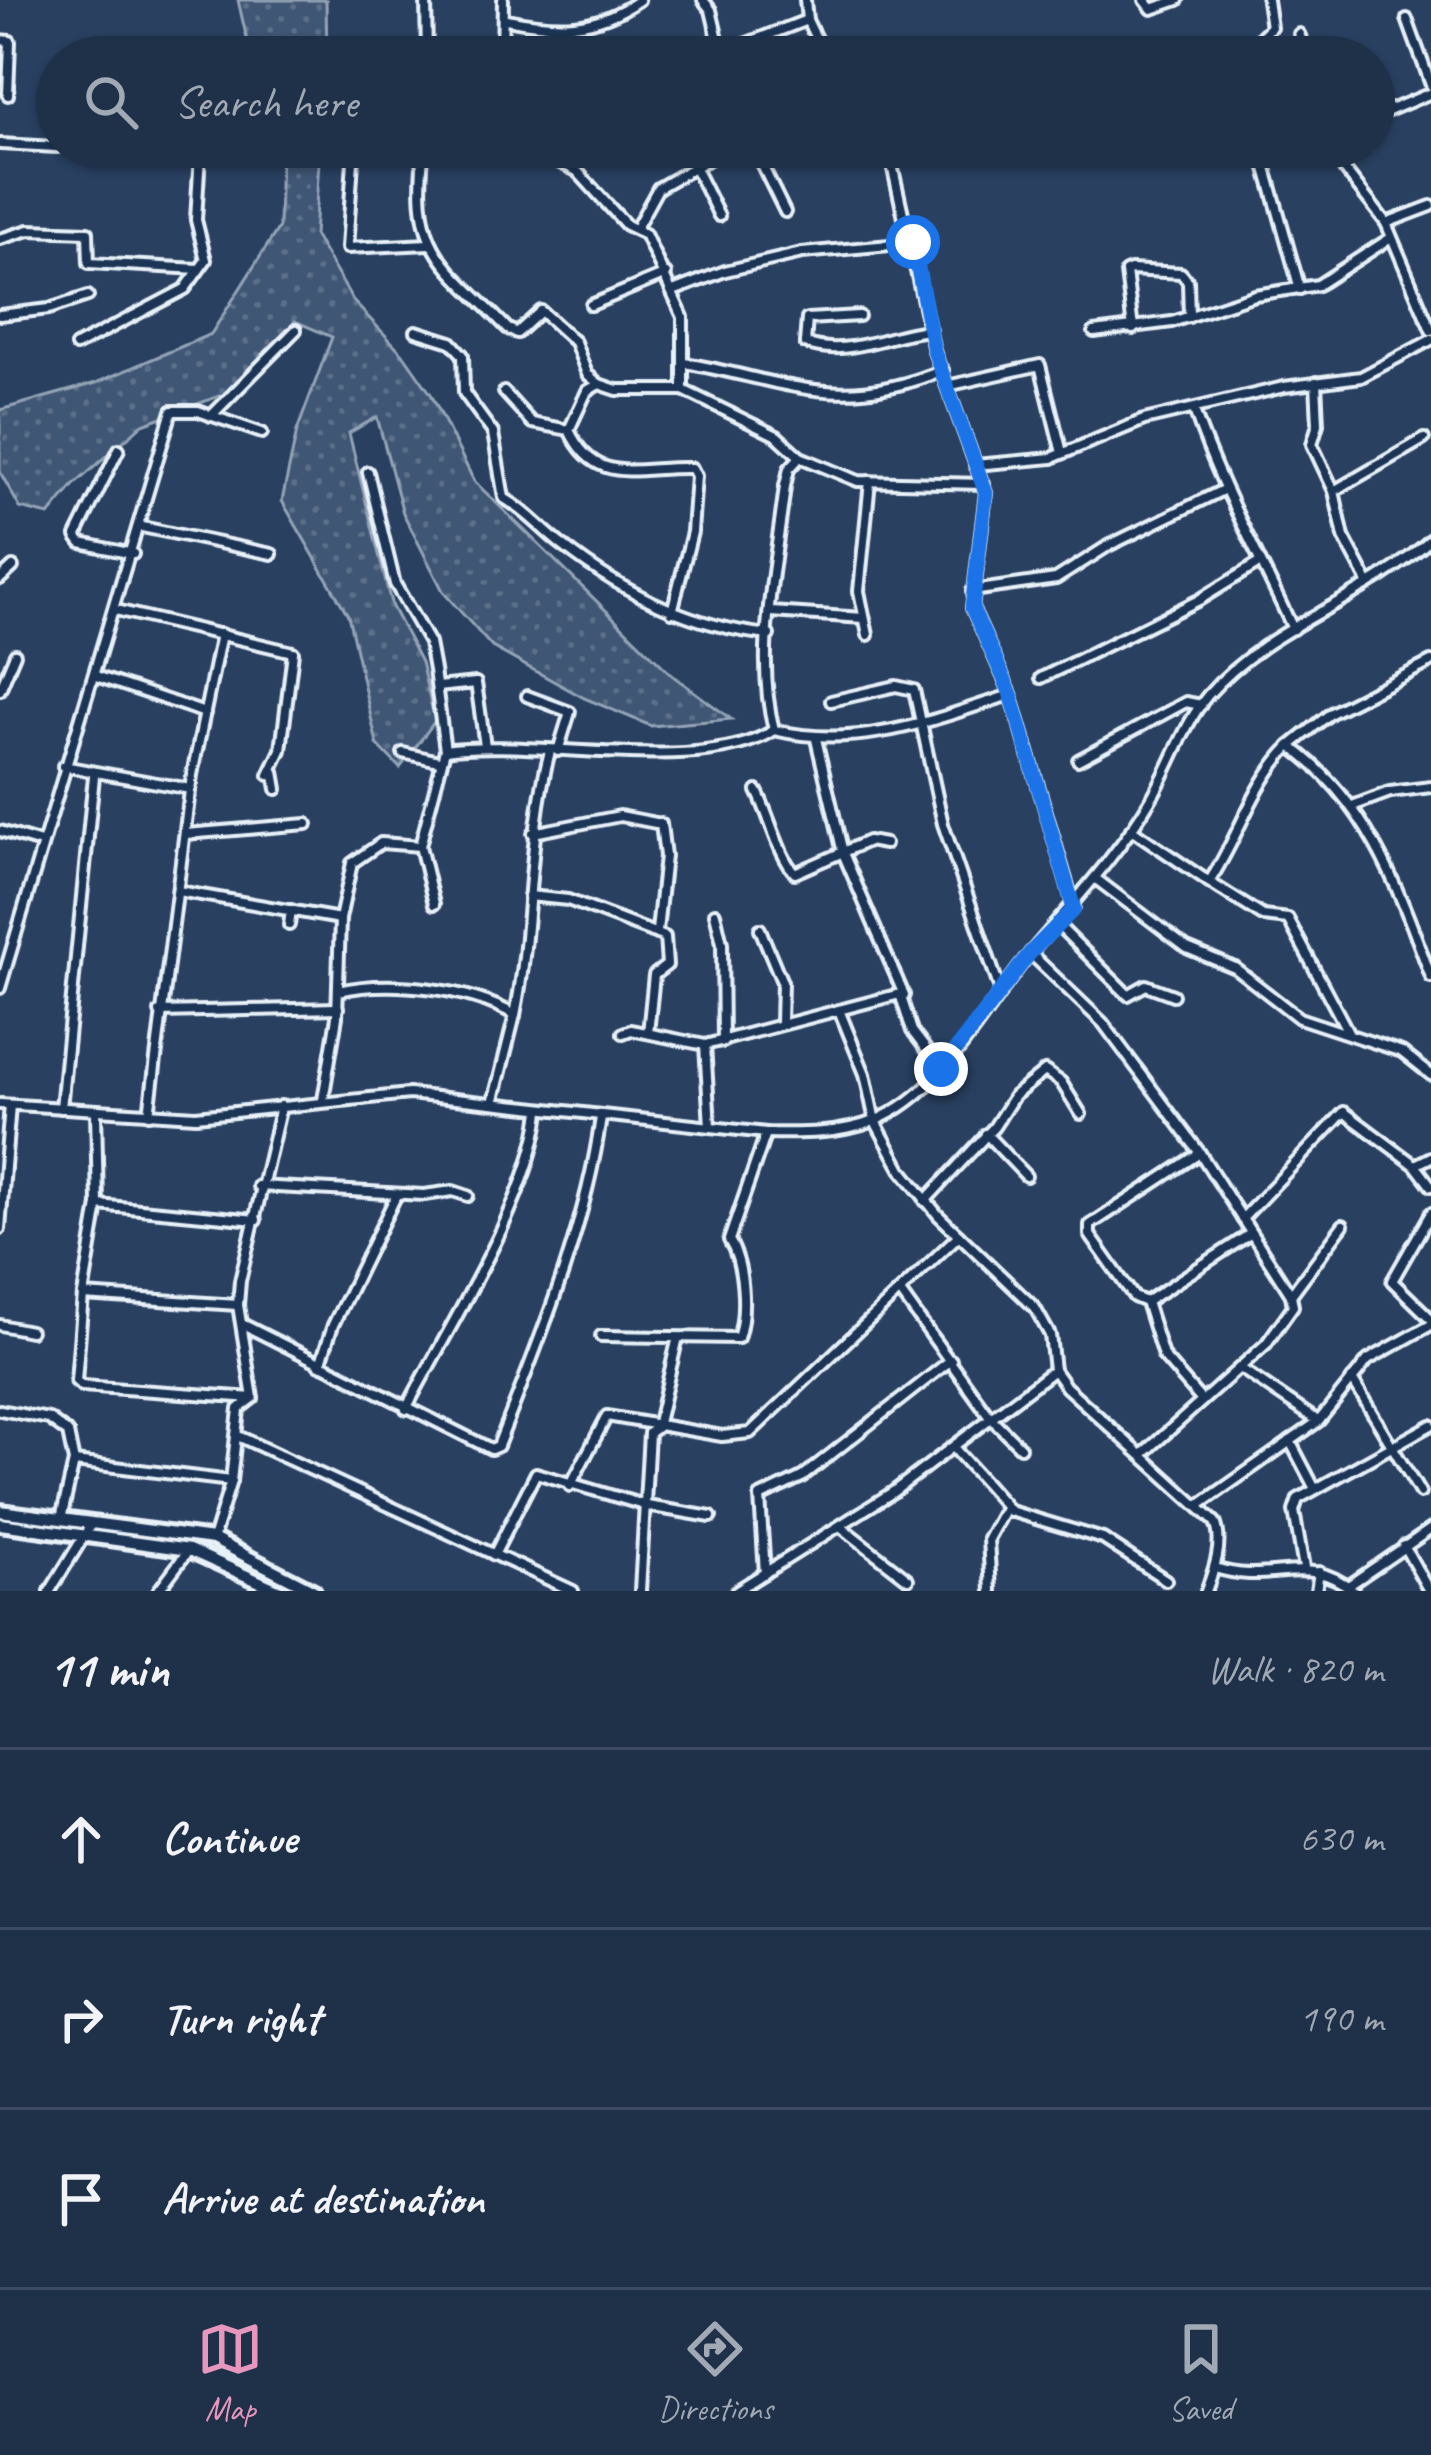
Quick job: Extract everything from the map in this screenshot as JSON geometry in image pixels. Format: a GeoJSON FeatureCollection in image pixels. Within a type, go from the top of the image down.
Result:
{"type":"FeatureCollection","features":[{"type":"Feature","properties":{"kind":"street"},"geometry":{"type":"LineString","coordinates":[[426,0],[427,36]]}},
{"type":"Feature","properties":{"kind":"street"},"geometry":{"type":"LineString","coordinates":[[502,0],[504,36]]}},
{"type":"Feature","properties":{"kind":"street"},"geometry":{"type":"LineString","coordinates":[[506,19],[569,29],[613,16],[640,0]]}},
{"type":"Feature","properties":{"kind":"street"},"geometry":{"type":"LineString","coordinates":[[703,0],[721,36]]}},
{"type":"Feature","properties":{"kind":"street"},"geometry":{"type":"LineString","coordinates":[[805,0],[815,36]]}},
{"type":"Feature","properties":{"kind":"street"},"geometry":{"type":"LineString","coordinates":[[1145,0],[1152,9],[1178,0]]}},
{"type":"Feature","properties":{"kind":"street"},"geometry":{"type":"LineString","coordinates":[[1262,36],[1271,27],[1267,0]]}},
{"type":"Feature","properties":{"kind":"street"},"geometry":{"type":"LineString","coordinates":[[1395,107],[1431,89],[1407,19]]}},
{"type":"Feature","properties":{"kind":"street"},"geometry":{"type":"LineString","coordinates":[[768,36],[807,20]]}},
{"type":"Feature","properties":{"kind":"street"},"geometry":{"type":"LineString","coordinates":[[0,40],[10,41],[8,95]]}},
{"type":"Feature","properties":{"kind":"street"},"geometry":{"type":"LineString","coordinates":[[0,144],[36,146]]}},
{"type":"Feature","properties":{"kind":"street"},"geometry":{"type":"LineString","coordinates":[[76,346],[184,289],[200,269],[206,260],[196,220],[199,168]]}},
{"type":"Feature","properties":{"kind":"street"},"geometry":{"type":"LineString","coordinates":[[352,168],[347,248],[429,244]]}},
{"type":"Feature","properties":{"kind":"street"},"geometry":{"type":"LineString","coordinates":[[425,168],[429,244],[439,262],[508,329],[517,333],[541,311],[555,320],[575,342],[587,374],[599,384],[616,389],[683,390],[777,436],[800,458],[869,481],[984,484]]}},
{"type":"Feature","properties":{"kind":"street"},"geometry":{"type":"LineString","coordinates":[[571,168],[626,225],[645,234],[666,274],[683,317],[683,390]]}},
{"type":"Feature","properties":{"kind":"street"},"geometry":{"type":"LineString","coordinates":[[636,228],[658,188],[695,168],[719,216]]}},
{"type":"Feature","properties":{"kind":"street"},"geometry":{"type":"LineString","coordinates":[[763,168],[785,212]]}},
{"type":"Feature","properties":{"kind":"street"},"geometry":{"type":"LineString","coordinates":[[893,168],[946,386],[984,484],[972,608],[1011,694],[1074,909]]}},
{"type":"Feature","properties":{"kind":"street"},"geometry":{"type":"LineString","coordinates":[[1266,168],[1300,290]]}},
{"type":"Feature","properties":{"kind":"street"},"geometry":{"type":"LineString","coordinates":[[1343,168],[1386,223],[1431,330]]}},
{"type":"Feature","properties":{"kind":"street"},"geometry":{"type":"LineString","coordinates":[[1386,223],[1431,206]]}},
{"type":"Feature","properties":{"kind":"street"},"geometry":{"type":"LineString","coordinates":[[0,239],[29,230],[88,232],[89,263],[200,269]]}},
{"type":"Feature","properties":{"kind":"street"},"geometry":{"type":"LineString","coordinates":[[1094,332],[1133,330],[1255,295],[1318,286],[1389,239]]}},
{"type":"Feature","properties":{"kind":"street"},"geometry":{"type":"LineString","coordinates":[[673,291],[725,271],[802,253],[913,242]]}},
{"type":"Feature","properties":{"kind":"street"},"geometry":{"type":"LineString","coordinates":[[1133,330],[1126,272],[1131,270],[1181,273],[1188,281],[1189,317]]}},
{"type":"Feature","properties":{"kind":"street"},"geometry":{"type":"LineString","coordinates":[[592,305],[666,274]]}},
{"type":"Feature","properties":{"kind":"street"},"geometry":{"type":"LineString","coordinates":[[0,315],[49,309],[88,296]]}},
{"type":"Feature","properties":{"kind":"street"},"geometry":{"type":"LineString","coordinates":[[859,316],[807,319],[805,343],[825,348],[882,343],[930,330]]}},
{"type":"Feature","properties":{"kind":"street"},"geometry":{"type":"LineString","coordinates":[[211,416],[296,330]]}},
{"type":"Feature","properties":{"kind":"street"},"geometry":{"type":"LineString","coordinates":[[416,331],[451,342],[463,355],[464,393],[494,433],[504,498],[531,513],[559,543],[609,578],[672,612],[721,629],[769,635]]}},
{"type":"Feature","properties":{"kind":"street"},"geometry":{"type":"LineString","coordinates":[[975,465],[1062,453],[1144,420],[1377,371],[1431,340]]}},
{"type":"Feature","properties":{"kind":"street"},"geometry":{"type":"LineString","coordinates":[[685,362],[782,388],[852,394],[943,370]]}},
{"type":"Feature","properties":{"kind":"street"},"geometry":{"type":"LineString","coordinates":[[946,386],[1040,365],[1062,453]]}},
{"type":"Feature","properties":{"kind":"street"},"geometry":{"type":"LineString","coordinates":[[1316,382],[1318,424],[1312,444],[1334,491],[1343,537],[1370,584]]}},
{"type":"Feature","properties":{"kind":"street"},"geometry":{"type":"LineString","coordinates":[[599,384],[587,391],[569,430],[575,448],[604,469],[692,468],[698,491],[672,612]]}},
{"type":"Feature","properties":{"kind":"street"},"geometry":{"type":"LineString","coordinates":[[504,392],[532,423],[569,430]]}},
{"type":"Feature","properties":{"kind":"street"},"geometry":{"type":"LineString","coordinates":[[0,988],[63,766],[142,526],[172,411],[185,408],[262,433]]}},
{"type":"Feature","properties":{"kind":"street"},"geometry":{"type":"LineString","coordinates":[[1199,424],[1212,408]]}},
{"type":"Feature","properties":{"kind":"street"},"geometry":{"type":"LineString","coordinates":[[1194,410],[1223,490],[1250,534],[1259,563],[1293,628]]}},
{"type":"Feature","properties":{"kind":"street"},"geometry":{"type":"LineString","coordinates":[[1334,491],[1424,439]]}},
{"type":"Feature","properties":{"kind":"street"},"geometry":{"type":"LineString","coordinates":[[119,449],[76,536],[81,543],[133,554]]}},
{"type":"Feature","properties":{"kind":"street"},"geometry":{"type":"LineString","coordinates":[[774,730],[767,705],[771,613],[785,486],[789,469],[800,458]]}},
{"type":"Feature","properties":{"kind":"street"},"geometry":{"type":"LineString","coordinates":[[368,472],[395,584],[428,643],[437,687],[445,750],[420,846],[434,904]]}},
{"type":"Feature","properties":{"kind":"street"},"geometry":{"type":"LineString","coordinates":[[868,635],[859,591],[869,481]]}},
{"type":"Feature","properties":{"kind":"street"},"geometry":{"type":"LineString","coordinates":[[972,591],[1057,579],[1108,546],[1223,490]]}},
{"type":"Feature","properties":{"kind":"street"},"geometry":{"type":"LineString","coordinates":[[142,526],[272,554]]}},
{"type":"Feature","properties":{"kind":"street"},"geometry":{"type":"LineString","coordinates":[[0,1227],[5,1104],[225,1114],[409,1094],[766,1133],[808,1133],[874,1121],[941,1069],[1030,953],[1074,909],[1131,829],[1201,705],[1252,654],[1370,584],[1431,539]]}},
{"type":"Feature","properties":{"kind":"street"},"geometry":{"type":"LineString","coordinates":[[1041,678],[1199,600],[1259,563]]}},
{"type":"Feature","properties":{"kind":"street"},"geometry":{"type":"LineString","coordinates":[[0,579],[13,567]]}},
{"type":"Feature","properties":{"kind":"street"},"geometry":{"type":"LineString","coordinates":[[116,610],[270,644],[295,655],[271,773],[277,789]]}},
{"type":"Feature","properties":{"kind":"street"},"geometry":{"type":"LineString","coordinates":[[771,613],[864,618]]}},
{"type":"Feature","properties":{"kind":"street"},"geometry":{"type":"LineString","coordinates":[[149,1114],[190,789],[221,634]]}},
{"type":"Feature","properties":{"kind":"street"},"geometry":{"type":"LineString","coordinates":[[0,690],[14,654]]}},
{"type":"Feature","properties":{"kind":"street"},"geometry":{"type":"LineString","coordinates":[[1209,881],[1240,836],[1269,768],[1290,746],[1331,713],[1431,662]]}},
{"type":"Feature","properties":{"kind":"street"},"geometry":{"type":"LineString","coordinates":[[96,676],[205,713]]}},
{"type":"Feature","properties":{"kind":"street"},"geometry":{"type":"LineString","coordinates":[[437,687],[476,683],[485,746]]}},
{"type":"Feature","properties":{"kind":"street"},"geometry":{"type":"LineString","coordinates":[[831,701],[896,686],[914,690],[949,843],[1001,992]]}},
{"type":"Feature","properties":{"kind":"street"},"geometry":{"type":"LineString","coordinates":[[445,750],[485,746],[693,755],[774,730],[816,739],[854,739],[923,725],[1011,694]]}},
{"type":"Feature","properties":{"kind":"street"},"geometry":{"type":"LineString","coordinates":[[493,1103],[515,1015],[533,833],[554,751],[570,712],[527,696]]}},
{"type":"Feature","properties":{"kind":"street"},"geometry":{"type":"LineString","coordinates":[[1078,760],[1186,702],[1201,705]]}},
{"type":"Feature","properties":{"kind":"street"},"geometry":{"type":"LineString","coordinates":[[816,739],[843,853],[904,995],[912,1030],[941,1069]]}},
{"type":"Feature","properties":{"kind":"street"},"geometry":{"type":"LineString","coordinates":[[1290,746],[1327,772],[1355,805],[1398,886],[1431,976]]}},
{"type":"Feature","properties":{"kind":"street"},"geometry":{"type":"LineString","coordinates":[[403,753],[439,761]]}},
{"type":"Feature","properties":{"kind":"street"},"geometry":{"type":"LineString","coordinates":[[63,766],[94,776],[190,789]]}},
{"type":"Feature","properties":{"kind":"street"},"geometry":{"type":"LineString","coordinates":[[61,1108],[94,776]]}},
{"type":"Feature","properties":{"kind":"street"},"geometry":{"type":"LineString","coordinates":[[1355,805],[1390,792],[1431,787]]}},
{"type":"Feature","properties":{"kind":"street"},"geometry":{"type":"LineString","coordinates":[[757,791],[792,871],[868,841],[885,844]]}},
{"type":"Feature","properties":{"kind":"street"},"geometry":{"type":"LineString","coordinates":[[533,833],[620,816],[661,824],[664,856],[657,931]]}},
{"type":"Feature","properties":{"kind":"street"},"geometry":{"type":"LineString","coordinates":[[186,834],[308,824]]}},
{"type":"Feature","properties":{"kind":"street"},"geometry":{"type":"LineString","coordinates":[[1131,829],[1263,916],[1288,919],[1348,1032]]}},
{"type":"Feature","properties":{"kind":"street"},"geometry":{"type":"LineString","coordinates":[[0,831],[41,842]]}},
{"type":"Feature","properties":{"kind":"street"},"geometry":{"type":"LineString","coordinates":[[323,1100],[338,1008],[340,919],[350,870],[359,856],[381,843],[420,846]]}},
{"type":"Feature","properties":{"kind":"street"},"geometry":{"type":"LineString","coordinates":[[1096,878],[1187,948],[1235,968],[1299,1018],[1402,1052],[1431,1075]]}},
{"type":"Feature","properties":{"kind":"street"},"geometry":{"type":"LineString","coordinates":[[178,891],[340,919]]}},
{"type":"Feature","properties":{"kind":"street"},"geometry":{"type":"LineString","coordinates":[[529,896],[568,900],[665,937],[669,951],[664,972],[653,975],[648,1033]]}},
{"type":"Feature","properties":{"kind":"street"},"geometry":{"type":"LineString","coordinates":[[289,925],[291,910]]}},
{"type":"Feature","properties":{"kind":"street"},"geometry":{"type":"LineString","coordinates":[[715,913],[722,943],[723,1042]]}},
{"type":"Feature","properties":{"kind":"street"},"geometry":{"type":"LineString","coordinates":[[1058,924],[1128,995],[1146,985],[1173,995]]}},
{"type":"Feature","properties":{"kind":"street"},"geometry":{"type":"LineString","coordinates":[[760,929],[782,982],[781,1023]]}},
{"type":"Feature","properties":{"kind":"street"},"geometry":{"type":"LineString","coordinates":[[1030,953],[1103,1023],[1200,1153],[1291,1295],[1293,1306],[1240,1368],[1143,1454]]}},
{"type":"Feature","properties":{"kind":"street"},"geometry":{"type":"LineString","coordinates":[[338,991],[380,985],[449,994],[515,1015]]}},
{"type":"Feature","properties":{"kind":"street"},"geometry":{"type":"LineString","coordinates":[[622,1033],[648,1033],[706,1045],[904,995]]}},
{"type":"Feature","properties":{"kind":"street"},"geometry":{"type":"LineString","coordinates":[[160,1012],[338,1008]]}},
{"type":"Feature","properties":{"kind":"street"},"geometry":{"type":"LineString","coordinates":[[839,1010],[865,1074],[874,1121],[925,1201],[1035,1309],[1051,1335],[1054,1370],[1118,1439],[1143,1454],[1201,1504],[1220,1532],[1206,1591]]}},
{"type":"Feature","properties":{"kind":"street"},"geometry":{"type":"LineString","coordinates":[[706,1045],[710,1126]]}},
{"type":"Feature","properties":{"kind":"street"},"geometry":{"type":"LineString","coordinates":[[925,1201],[1014,1096],[1045,1071],[1061,1082],[1081,1114]]}},
{"type":"Feature","properties":{"kind":"street"},"geometry":{"type":"LineString","coordinates":[[253,1398],[238,1306],[256,1220],[258,1186],[280,1106]]}},
{"type":"Feature","properties":{"kind":"street"},"geometry":{"type":"LineString","coordinates":[[96,1111],[98,1205],[82,1295],[76,1370],[82,1386],[253,1398]]}},
{"type":"Feature","properties":{"kind":"street"},"geometry":{"type":"LineString","coordinates":[[406,1409],[514,1198],[536,1147],[540,1111]]}},
{"type":"Feature","properties":{"kind":"street"},"geometry":{"type":"LineString","coordinates":[[1242,1220],[1345,1112],[1415,1165],[1431,1186]]}},
{"type":"Feature","properties":{"kind":"street"},"geometry":{"type":"LineString","coordinates":[[244,1325],[406,1409],[491,1449],[498,1446],[538,1344],[585,1195],[601,1118]]}},
{"type":"Feature","properties":{"kind":"street"},"geometry":{"type":"LineString","coordinates":[[601,1336],[738,1338],[742,1316],[738,1255],[730,1240],[766,1133]]}},
{"type":"Feature","properties":{"kind":"street"},"geometry":{"type":"LineString","coordinates":[[986,1134],[1026,1176]]}},
{"type":"Feature","properties":{"kind":"street"},"geometry":{"type":"LineString","coordinates":[[1146,1302],[1134,1298],[1114,1272],[1090,1235],[1090,1225],[1200,1153]]}},
{"type":"Feature","properties":{"kind":"street"},"geometry":{"type":"LineString","coordinates":[[1415,1165],[1431,1157]]}},
{"type":"Feature","properties":{"kind":"street"},"geometry":{"type":"LineString","coordinates":[[258,1186],[397,1194],[452,1191],[468,1196]]}},
{"type":"Feature","properties":{"kind":"street"},"geometry":{"type":"LineString","coordinates":[[320,1365],[333,1325],[397,1194]]}},
{"type":"Feature","properties":{"kind":"street"},"geometry":{"type":"LineString","coordinates":[[98,1205],[256,1220]]}},
{"type":"Feature","properties":{"kind":"street"},"geometry":{"type":"LineString","coordinates":[[1201,1504],[1319,1421],[1368,1360],[1431,1322],[1392,1281],[1431,1213]]}},
{"type":"Feature","properties":{"kind":"street"},"geometry":{"type":"LineString","coordinates":[[1291,1295],[1343,1225]]}},
{"type":"Feature","properties":{"kind":"street"},"geometry":{"type":"LineString","coordinates":[[1146,1302],[1250,1234]]}},
{"type":"Feature","properties":{"kind":"street"},"geometry":{"type":"LineString","coordinates":[[570,1486],[607,1417],[740,1437],[750,1433],[959,1235]]}},
{"type":"Feature","properties":{"kind":"street"},"geometry":{"type":"LineString","coordinates":[[900,1292],[990,1417],[1020,1447]]}},
{"type":"Feature","properties":{"kind":"street"},"geometry":{"type":"LineString","coordinates":[[82,1295],[238,1306]]}},
{"type":"Feature","properties":{"kind":"street"},"geometry":{"type":"LineString","coordinates":[[1146,1302],[1162,1356],[1202,1401]]}},
{"type":"Feature","properties":{"kind":"street"},"geometry":{"type":"LineString","coordinates":[[0,1325],[30,1331]]}},
{"type":"Feature","properties":{"kind":"street"},"geometry":{"type":"LineString","coordinates":[[640,1591],[649,1433],[657,1427],[677,1340]]}},
{"type":"Feature","properties":{"kind":"street"},"geometry":{"type":"LineString","coordinates":[[765,1574],[760,1497],[802,1477],[951,1360]]}},
{"type":"Feature","properties":{"kind":"street"},"geometry":{"type":"LineString","coordinates":[[1240,1368],[1319,1421]]}},
{"type":"Feature","properties":{"kind":"street"},"geometry":{"type":"LineString","coordinates":[[736,1591],[840,1526],[1054,1370]]}},
{"type":"Feature","properties":{"kind":"street"},"geometry":{"type":"LineString","coordinates":[[1352,1379],[1420,1493]]}},
{"type":"Feature","properties":{"kind":"street"},"geometry":{"type":"LineString","coordinates":[[213,1539],[231,1481],[238,1409],[253,1398]]}},
{"type":"Feature","properties":{"kind":"street"},"geometry":{"type":"LineString","coordinates":[[0,1410],[60,1424],[74,1462],[61,1519]]}},
{"type":"Feature","properties":{"kind":"street"},"geometry":{"type":"LineString","coordinates":[[1304,1568],[1294,1511],[1298,1499],[1430,1428]]}},
{"type":"Feature","properties":{"kind":"street"},"geometry":{"type":"LineString","coordinates":[[238,1436],[573,1591]]}},
{"type":"Feature","properties":{"kind":"street"},"geometry":{"type":"LineString","coordinates":[[1290,1441],[1315,1489]]}},
{"type":"Feature","properties":{"kind":"street"},"geometry":{"type":"LineString","coordinates":[[953,1447],[1005,1508],[1103,1539],[1166,1580]]}},
{"type":"Feature","properties":{"kind":"street"},"geometry":{"type":"LineString","coordinates":[[74,1462],[231,1481]]}},
{"type":"Feature","properties":{"kind":"street"},"geometry":{"type":"LineString","coordinates":[[494,1555],[536,1473],[647,1506],[711,1517]]}},
{"type":"Feature","properties":{"kind":"street"},"geometry":{"type":"LineString","coordinates":[[993,1590],[988,1539],[1005,1508]]}},
{"type":"Feature","properties":{"kind":"street"},"geometry":{"type":"LineString","coordinates":[[0,1511],[213,1539],[314,1591]]}},
{"type":"Feature","properties":{"kind":"street"},"geometry":{"type":"LineString","coordinates":[[50,1591],[80,1535],[92,1523]]}},
{"type":"Feature","properties":{"kind":"street"},"geometry":{"type":"LineString","coordinates":[[0,1524],[188,1550],[258,1586],[280,1591]]}},
{"type":"Feature","properties":{"kind":"street"},"geometry":{"type":"LineString","coordinates":[[840,1526],[908,1579]]}},
{"type":"Feature","properties":{"kind":"street"},"geometry":{"type":"LineString","coordinates":[[1215,1568],[1253,1578],[1304,1568],[1333,1574],[1351,1589],[1431,1529]]}},
{"type":"Feature","properties":{"kind":"street"},"geometry":{"type":"LineString","coordinates":[[1404,1546],[1429,1591]]}},
{"type":"Feature","properties":{"kind":"street"},"geometry":{"type":"LineString","coordinates":[[158,1591],[188,1550]]}},
{"type":"Feature","properties":{"kind":"street"},"geometry":{"type":"LineString","coordinates":[[1316,1591],[1319,1572]]}},
{"type":"Feature","properties":{"kind":"shaded area"},"geometry":{"type":"Polygon","coordinates":[[[238,0],[326,0],[327,36],[246,36],[238,0]]]}},
{"type":"Feature","properties":{"kind":"shaded area"},"geometry":{"type":"Polygon","coordinates":[[[280,168],[319,168],[314,235],[354,302],[403,354],[431,394],[474,481],[672,675],[731,719],[651,726],[584,698],[492,647],[444,593],[403,513],[377,417],[349,433],[392,607],[421,662],[435,721],[400,768],[377,744],[348,615],[282,501],[297,431],[332,337],[295,321],[241,388],[143,424],[73,486],[49,515],[20,508],[0,472],[0,410],[96,383],[211,334],[279,227],[280,168]]]}},
{"type":"Feature","properties":{"kind":"route"},"geometry":{"type":"LineString","coordinates":[[913,242],[934,351],[986,493],[972,608],[1011,694],[1074,909],[1030,953],[941,1069]]}}]}
